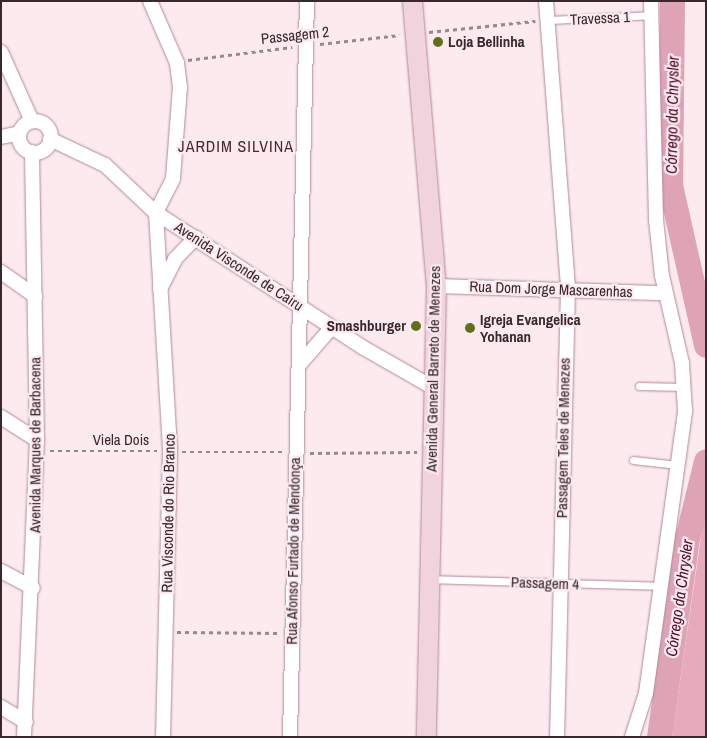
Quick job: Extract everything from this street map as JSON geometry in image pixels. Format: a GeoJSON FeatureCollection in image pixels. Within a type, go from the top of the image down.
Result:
{"type":"FeatureCollection","features":[{"type":"Feature","properties":{"kind":"main road","name":"Avenida General Barreto de Menezes"},"geometry":{"type":"LineString","coordinates":[[412,1],[436,286],[433,452],[428,579],[426,737]]}},
{"type":"Feature","properties":{"kind":"street"},"geometry":{"type":"LineString","coordinates":[[150,1],[177,63],[173,179],[156,213]]}},
{"type":"Feature","properties":{"kind":"street","name":"Rua Afonso Furtado de Mendonça"},"geometry":{"type":"LineString","coordinates":[[290,737],[295,452],[301,306],[307,1]]}},
{"type":"Feature","properties":{"kind":"street","name":"Passagem Teles de Menezes"},"geometry":{"type":"LineString","coordinates":[[546,1],[568,289],[557,737]]}},
{"type":"Feature","properties":{"kind":"street"},"geometry":{"type":"LineString","coordinates":[[632,737],[640,718],[663,586],[679,465],[685,387],[666,293],[653,162],[651,8]]}},
{"type":"Feature","properties":{"kind":"street"},"geometry":{"type":"LineString","coordinates":[[1,52],[32,121]]}},
{"type":"Feature","properties":{"kind":"street"},"geometry":{"type":"LineString","coordinates":[[1,138],[20,133],[32,121]]}},
{"type":"Feature","properties":{"kind":"street"},"geometry":{"type":"LineString","coordinates":[[20,133],[20,143],[32,152],[42,151],[50,139],[44,124],[32,121]]}},
{"type":"Feature","properties":{"kind":"street","name":"Avenida Visconde de Cairu"},"geometry":{"type":"LineString","coordinates":[[50,139],[105,165],[156,213],[196,236],[332,327],[434,388]]}},
{"type":"Feature","properties":{"kind":"street","name":"Avenida Marques de Barbacena"},"geometry":{"type":"LineString","coordinates":[[24,737],[33,588],[36,445],[32,152]]}},
{"type":"Feature","properties":{"kind":"street","name":"Rua Visconde do Rio Branco"},"geometry":{"type":"LineString","coordinates":[[156,213],[170,452],[163,737]]}},
{"type":"Feature","properties":{"kind":"street","name":"Rua Visconde do Rio Branco"},"geometry":{"type":"LineString","coordinates":[[160,290],[175,259],[196,236]]}},
{"type":"Feature","properties":{"kind":"street"},"geometry":{"type":"LineString","coordinates":[[1,272],[35,296]]}},
{"type":"Feature","properties":{"kind":"street","name":"Rua Dom Jorge Mascarenhas"},"geometry":{"type":"LineString","coordinates":[[436,286],[666,293]]}},
{"type":"Feature","properties":{"kind":"street"},"geometry":{"type":"LineString","coordinates":[[299,366],[332,327]]}},
{"type":"Feature","properties":{"kind":"street"},"geometry":{"type":"LineString","coordinates":[[1,417],[36,445]]}},
{"type":"Feature","properties":{"kind":"street"},"geometry":{"type":"LineString","coordinates":[[1,571],[33,588]]}},
{"type":"Feature","properties":{"kind":"street"},"geometry":{"type":"LineString","coordinates":[[1,707],[26,722]]}},
{"type":"Feature","properties":{"kind":"lane","name":"Travessa 1"},"geometry":{"type":"LineString","coordinates":[[548,20],[651,8]]}},
{"type":"Feature","properties":{"kind":"lane"},"geometry":{"type":"LineString","coordinates":[[639,386],[685,387]]}},
{"type":"Feature","properties":{"kind":"lane"},"geometry":{"type":"LineString","coordinates":[[633,460],[679,465]]}},
{"type":"Feature","properties":{"kind":"lane","name":"Passagem 4"},"geometry":{"type":"LineString","coordinates":[[428,579],[663,586]]}},
{"type":"Feature","properties":{"kind":"path","name":"Passagem 2"},"geometry":{"type":"LineString","coordinates":[[177,63],[198,57],[548,20]]}},
{"type":"Feature","properties":{"kind":"path","name":"Viela Dois"},"geometry":{"type":"LineString","coordinates":[[36,445],[170,452],[364,454],[433,452]]}},
{"type":"Feature","properties":{"kind":"path"},"geometry":{"type":"LineString","coordinates":[[166,632],[291,633]]}},
{"type":"Feature","properties":{"kind":"shaded area"},"geometry":{"type":"Polygon","coordinates":[[[706,502],[706,737],[672,737],[706,502]]]}},
{"type":"Feature","properties":{"kind":"waterway","name":"Córrego da Chrysler"},"geometry":{"type":"LineString","coordinates":[[672,1],[670,185],[706,345]]}},
{"type":"Feature","properties":{"kind":"waterway","name":"Córrego da Chrysler"},"geometry":{"type":"LineString","coordinates":[[659,737],[687,538],[706,461]]}},
{"type":"Feature","properties":{"kind":"place","name":"Loja Bellinha"},"geometry":{"type":"Point","coordinates":[438,42]}},
{"type":"Feature","properties":{"kind":"place","name":"Smashburger"},"geometry":{"type":"Point","coordinates":[416,326]}},
{"type":"Feature","properties":{"kind":"place","name":"Igreja Evangelica Yohanan"},"geometry":{"type":"Point","coordinates":[470,328]}},
{"type":"Feature","properties":{"kind":"district","name":"JARDIM SILVINA"},"geometry":{"type":"Point","coordinates":[236,146]}}]}
